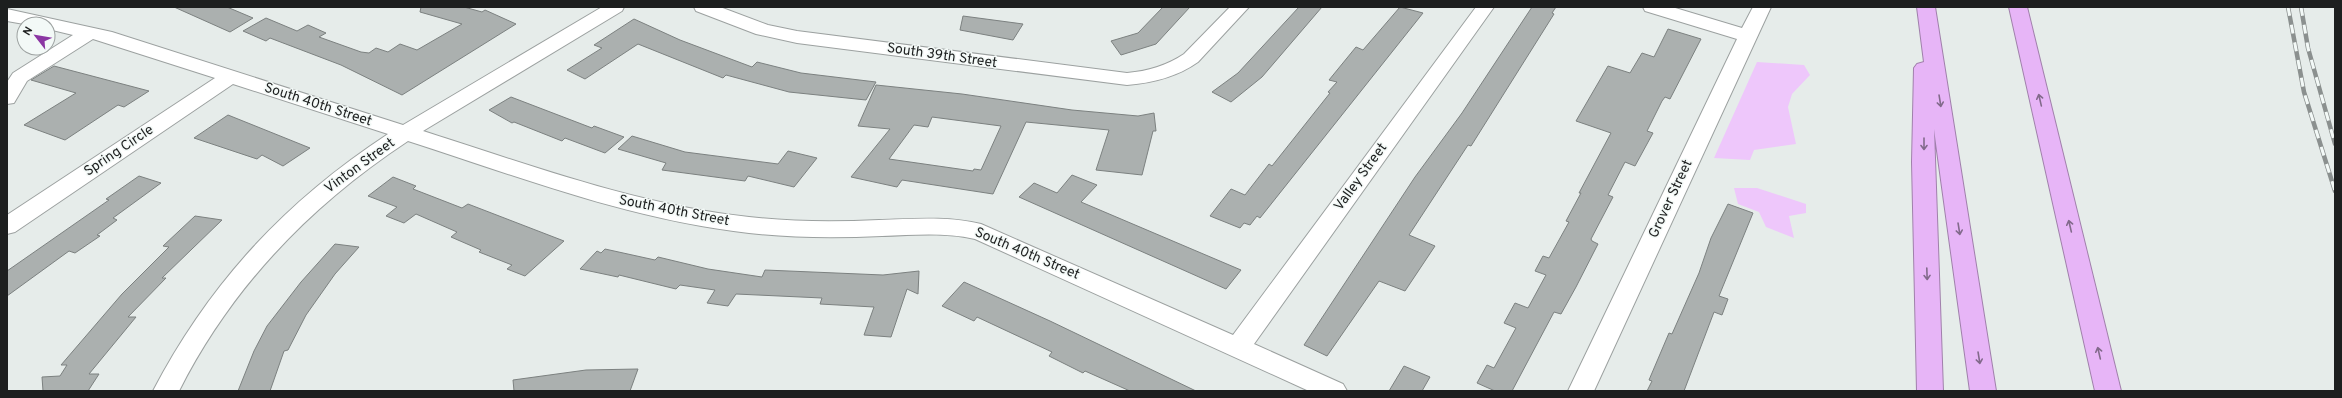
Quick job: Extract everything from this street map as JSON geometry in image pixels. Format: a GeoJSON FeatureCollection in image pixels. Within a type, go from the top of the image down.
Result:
{"type":"FeatureCollection","features":[{"type":"Feature","properties":{"kind":"highway"},"geometry":{"type":"LineString","coordinates":[[1925,7],[1924,162],[1930,391]]}},
{"type":"Feature","properties":{"kind":"highway"},"geometry":{"type":"LineString","coordinates":[[1925,7],[1984,391]]}},
{"type":"Feature","properties":{"kind":"highway"},"geometry":{"type":"LineString","coordinates":[[2018,7],[2108,391]]}},
{"type":"Feature","properties":{"kind":"street","name":"Vinton Street"},"geometry":{"type":"LineString","coordinates":[[166,391],[178,366],[217,306],[259,254],[329,187],[405,133],[615,7]]}},
{"type":"Feature","properties":{"kind":"street","name":"South 39th Street"},"geometry":{"type":"LineString","coordinates":[[703,7],[762,30],[797,37],[1114,79],[1140,78],[1163,73],[1183,64],[1191,58],[1240,7]]}},
{"type":"Feature","properties":{"kind":"street","name":"Valley Street"},"geometry":{"type":"LineString","coordinates":[[1238,347],[1485,7]]}},
{"type":"Feature","properties":{"kind":"street"},"geometry":{"type":"LineString","coordinates":[[1652,7],[1748,36]]}},
{"type":"Feature","properties":{"kind":"street","name":"Grover Street"},"geometry":{"type":"LineString","coordinates":[[1581,391],[1762,7]]}},
{"type":"Feature","properties":{"kind":"street","name":"South 40th Street"},"geometry":{"type":"LineString","coordinates":[[7,15],[91,32],[602,196],[690,217],[741,224],[799,229],[964,227],[981,232],[1334,391]]}},
{"type":"Feature","properties":{"kind":"street"},"geometry":{"type":"LineString","coordinates":[[7,98],[20,77],[91,32]]}},
{"type":"Feature","properties":{"kind":"street","name":"Spring Circle"},"geometry":{"type":"LineString","coordinates":[[7,226],[231,76]]}},
{"type":"Feature","properties":{"kind":"shaded area"},"geometry":{"type":"Polygon","coordinates":[[[1757,62],[1804,65],[1810,75],[1792,94],[1788,107],[1796,144],[1754,150],[1750,160],[1714,158],[1757,62]]]}},
{"type":"Feature","properties":{"kind":"shaded area"},"geometry":{"type":"Polygon","coordinates":[[[1734,188],[1757,188],[1806,204],[1806,213],[1789,216],[1794,238],[1766,227],[1759,212],[1738,204],[1734,188]]]}},
{"type":"Feature","properties":{"kind":"building"},"geometry":{"type":"Polygon","coordinates":[[[174,7],[227,7],[253,18],[230,32],[174,7]]]}},
{"type":"Feature","properties":{"kind":"building"},"geometry":{"type":"Polygon","coordinates":[[[421,7],[464,7],[482,12],[485,10],[516,24],[402,95],[341,65],[270,38],[266,41],[243,31],[266,18],[297,31],[308,25],[326,33],[319,37],[361,52],[369,53],[376,48],[388,52],[400,44],[417,50],[462,24],[420,12],[421,7]]]}},
{"type":"Feature","properties":{"kind":"building"},"geometry":{"type":"Polygon","coordinates":[[[1163,7],[1190,7],[1156,44],[1121,55],[1111,41],[1138,33],[1163,7]]]}},
{"type":"Feature","properties":{"kind":"building"},"geometry":{"type":"Polygon","coordinates":[[[1299,7],[1322,7],[1262,77],[1231,102],[1212,92],[1238,73],[1299,7]]]}},
{"type":"Feature","properties":{"kind":"building"},"geometry":{"type":"Polygon","coordinates":[[[1400,7],[1423,13],[1260,218],[1257,216],[1250,225],[1244,223],[1240,228],[1210,216],[1231,189],[1245,195],[1269,164],[1272,166],[1337,82],[1329,80],[1356,47],[1363,50],[1400,7]]]}},
{"type":"Feature","properties":{"kind":"building"},"geometry":{"type":"Polygon","coordinates":[[[1532,7],[1556,7],[1552,13],[1554,14],[1471,146],[1468,145],[1409,235],[1435,246],[1405,291],[1379,281],[1327,356],[1304,345],[1415,177],[1462,113],[1532,7]]]}},
{"type":"Feature","properties":{"kind":"building"},"geometry":{"type":"Polygon","coordinates":[[[963,16],[1023,24],[1013,40],[960,30],[963,16]]]}},
{"type":"Feature","properties":{"kind":"building"},"geometry":{"type":"Polygon","coordinates":[[[634,19],[680,40],[752,67],[757,62],[801,73],[876,82],[866,100],[789,92],[726,75],[723,78],[638,44],[585,79],[567,70],[602,48],[594,45],[634,19]]]}},
{"type":"Feature","properties":{"kind":"building"},"geometry":{"type":"Polygon","coordinates":[[[1668,29],[1701,39],[1670,99],[1665,97],[1662,101],[1647,131],[1653,133],[1635,166],[1625,162],[1608,195],[1613,197],[1591,239],[1598,244],[1576,287],[1561,314],[1554,312],[1512,391],[1495,391],[1477,383],[1487,365],[1494,368],[1516,328],[1504,323],[1515,303],[1528,308],[1546,275],[1535,271],[1543,256],[1549,258],[1569,222],[1566,221],[1581,193],[1579,193],[1611,133],[1576,121],[1608,66],[1630,73],[1642,53],[1654,57],[1668,29]]]}},
{"type":"Feature","properties":{"kind":"building"},"geometry":{"type":"Polygon","coordinates":[[[54,66],[149,91],[124,107],[118,105],[65,140],[24,125],[76,93],[31,80],[54,66]]]}},
{"type":"Feature","properties":{"kind":"building"},"geometry":{"type":"Polygon","coordinates":[[[876,85],[962,94],[1072,110],[1138,116],[1154,113],[1156,131],[1153,131],[1142,175],[1096,170],[1109,130],[1026,122],[993,194],[902,180],[897,187],[851,177],[890,129],[858,126],[876,85]],[[932,117],[928,127],[914,125],[889,159],[973,171],[974,169],[981,170],[1001,126],[932,117]]]}},
{"type":"Feature","properties":{"kind":"building"},"geometry":{"type":"Polygon","coordinates":[[[511,97],[592,128],[594,126],[624,137],[605,153],[565,138],[562,141],[514,122],[512,123],[489,110],[511,97]]]}},
{"type":"Feature","properties":{"kind":"building"},"geometry":{"type":"Polygon","coordinates":[[[228,115],[310,148],[283,166],[262,155],[257,159],[194,138],[228,115]]]}},
{"type":"Feature","properties":{"kind":"building"},"geometry":{"type":"Polygon","coordinates":[[[632,136],[685,152],[778,164],[788,151],[817,158],[794,187],[748,176],[745,181],[662,170],[666,163],[618,149],[632,136]]]}},
{"type":"Feature","properties":{"kind":"building"},"geometry":{"type":"Polygon","coordinates":[[[1072,175],[1097,185],[1081,202],[1241,270],[1226,289],[1019,197],[1034,183],[1057,193],[1072,175]]]}},
{"type":"Feature","properties":{"kind":"building"},"geometry":{"type":"Polygon","coordinates":[[[139,176],[161,183],[113,218],[117,220],[97,235],[100,236],[75,253],[69,251],[7,296],[7,271],[109,200],[106,199],[139,176]]]}},
{"type":"Feature","properties":{"kind":"building"},"geometry":{"type":"Polygon","coordinates":[[[393,177],[416,186],[413,189],[462,208],[468,204],[564,241],[525,276],[507,269],[512,265],[479,252],[481,250],[451,237],[457,232],[416,214],[404,223],[386,216],[397,207],[368,196],[393,177]]]}},
{"type":"Feature","properties":{"kind":"building"},"geometry":{"type":"Polygon","coordinates":[[[1728,204],[1753,213],[1719,296],[1728,299],[1722,315],[1714,312],[1684,391],[1647,391],[1652,381],[1649,380],[1669,333],[1672,334],[1699,273],[1711,238],[1728,204]]]}},
{"type":"Feature","properties":{"kind":"building"},"geometry":{"type":"Polygon","coordinates":[[[195,216],[222,220],[162,278],[166,278],[128,317],[136,317],[89,374],[99,374],[88,391],[43,391],[42,377],[60,376],[67,365],[61,365],[122,294],[169,247],[163,246],[195,216]]]}},
{"type":"Feature","properties":{"kind":"building"},"geometry":{"type":"Polygon","coordinates":[[[335,244],[359,247],[335,274],[306,315],[288,350],[284,351],[270,391],[238,391],[254,351],[267,326],[301,282],[335,244]]]}},
{"type":"Feature","properties":{"kind":"building"},"geometry":{"type":"Polygon","coordinates":[[[605,249],[655,260],[658,257],[708,269],[762,277],[765,270],[883,275],[919,271],[918,294],[907,289],[891,337],[864,335],[874,307],[820,304],[822,298],[736,294],[728,306],[707,303],[715,290],[680,285],[676,289],[619,275],[618,277],[580,269],[597,251],[601,253],[605,249]]]}},
{"type":"Feature","properties":{"kind":"building"},"geometry":{"type":"Polygon","coordinates":[[[964,282],[1050,321],[1196,391],[1130,391],[1085,371],[1083,373],[1049,356],[1052,352],[977,317],[974,321],[942,306],[964,282]]]}},
{"type":"Feature","properties":{"kind":"building"},"geometry":{"type":"Polygon","coordinates":[[[1404,366],[1430,377],[1422,391],[1389,391],[1404,366]]]}},
{"type":"Feature","properties":{"kind":"building"},"geometry":{"type":"Polygon","coordinates":[[[638,369],[630,391],[514,391],[513,380],[586,370],[638,369]]]}},
{"type":"Feature","properties":{"kind":"railway"},"geometry":{"type":"LineString","coordinates":[[2288,7],[2304,92],[2335,191]]}},
{"type":"Feature","properties":{"kind":"railway"},"geometry":{"type":"LineString","coordinates":[[2301,7],[2308,48],[2335,144]]}}]}
